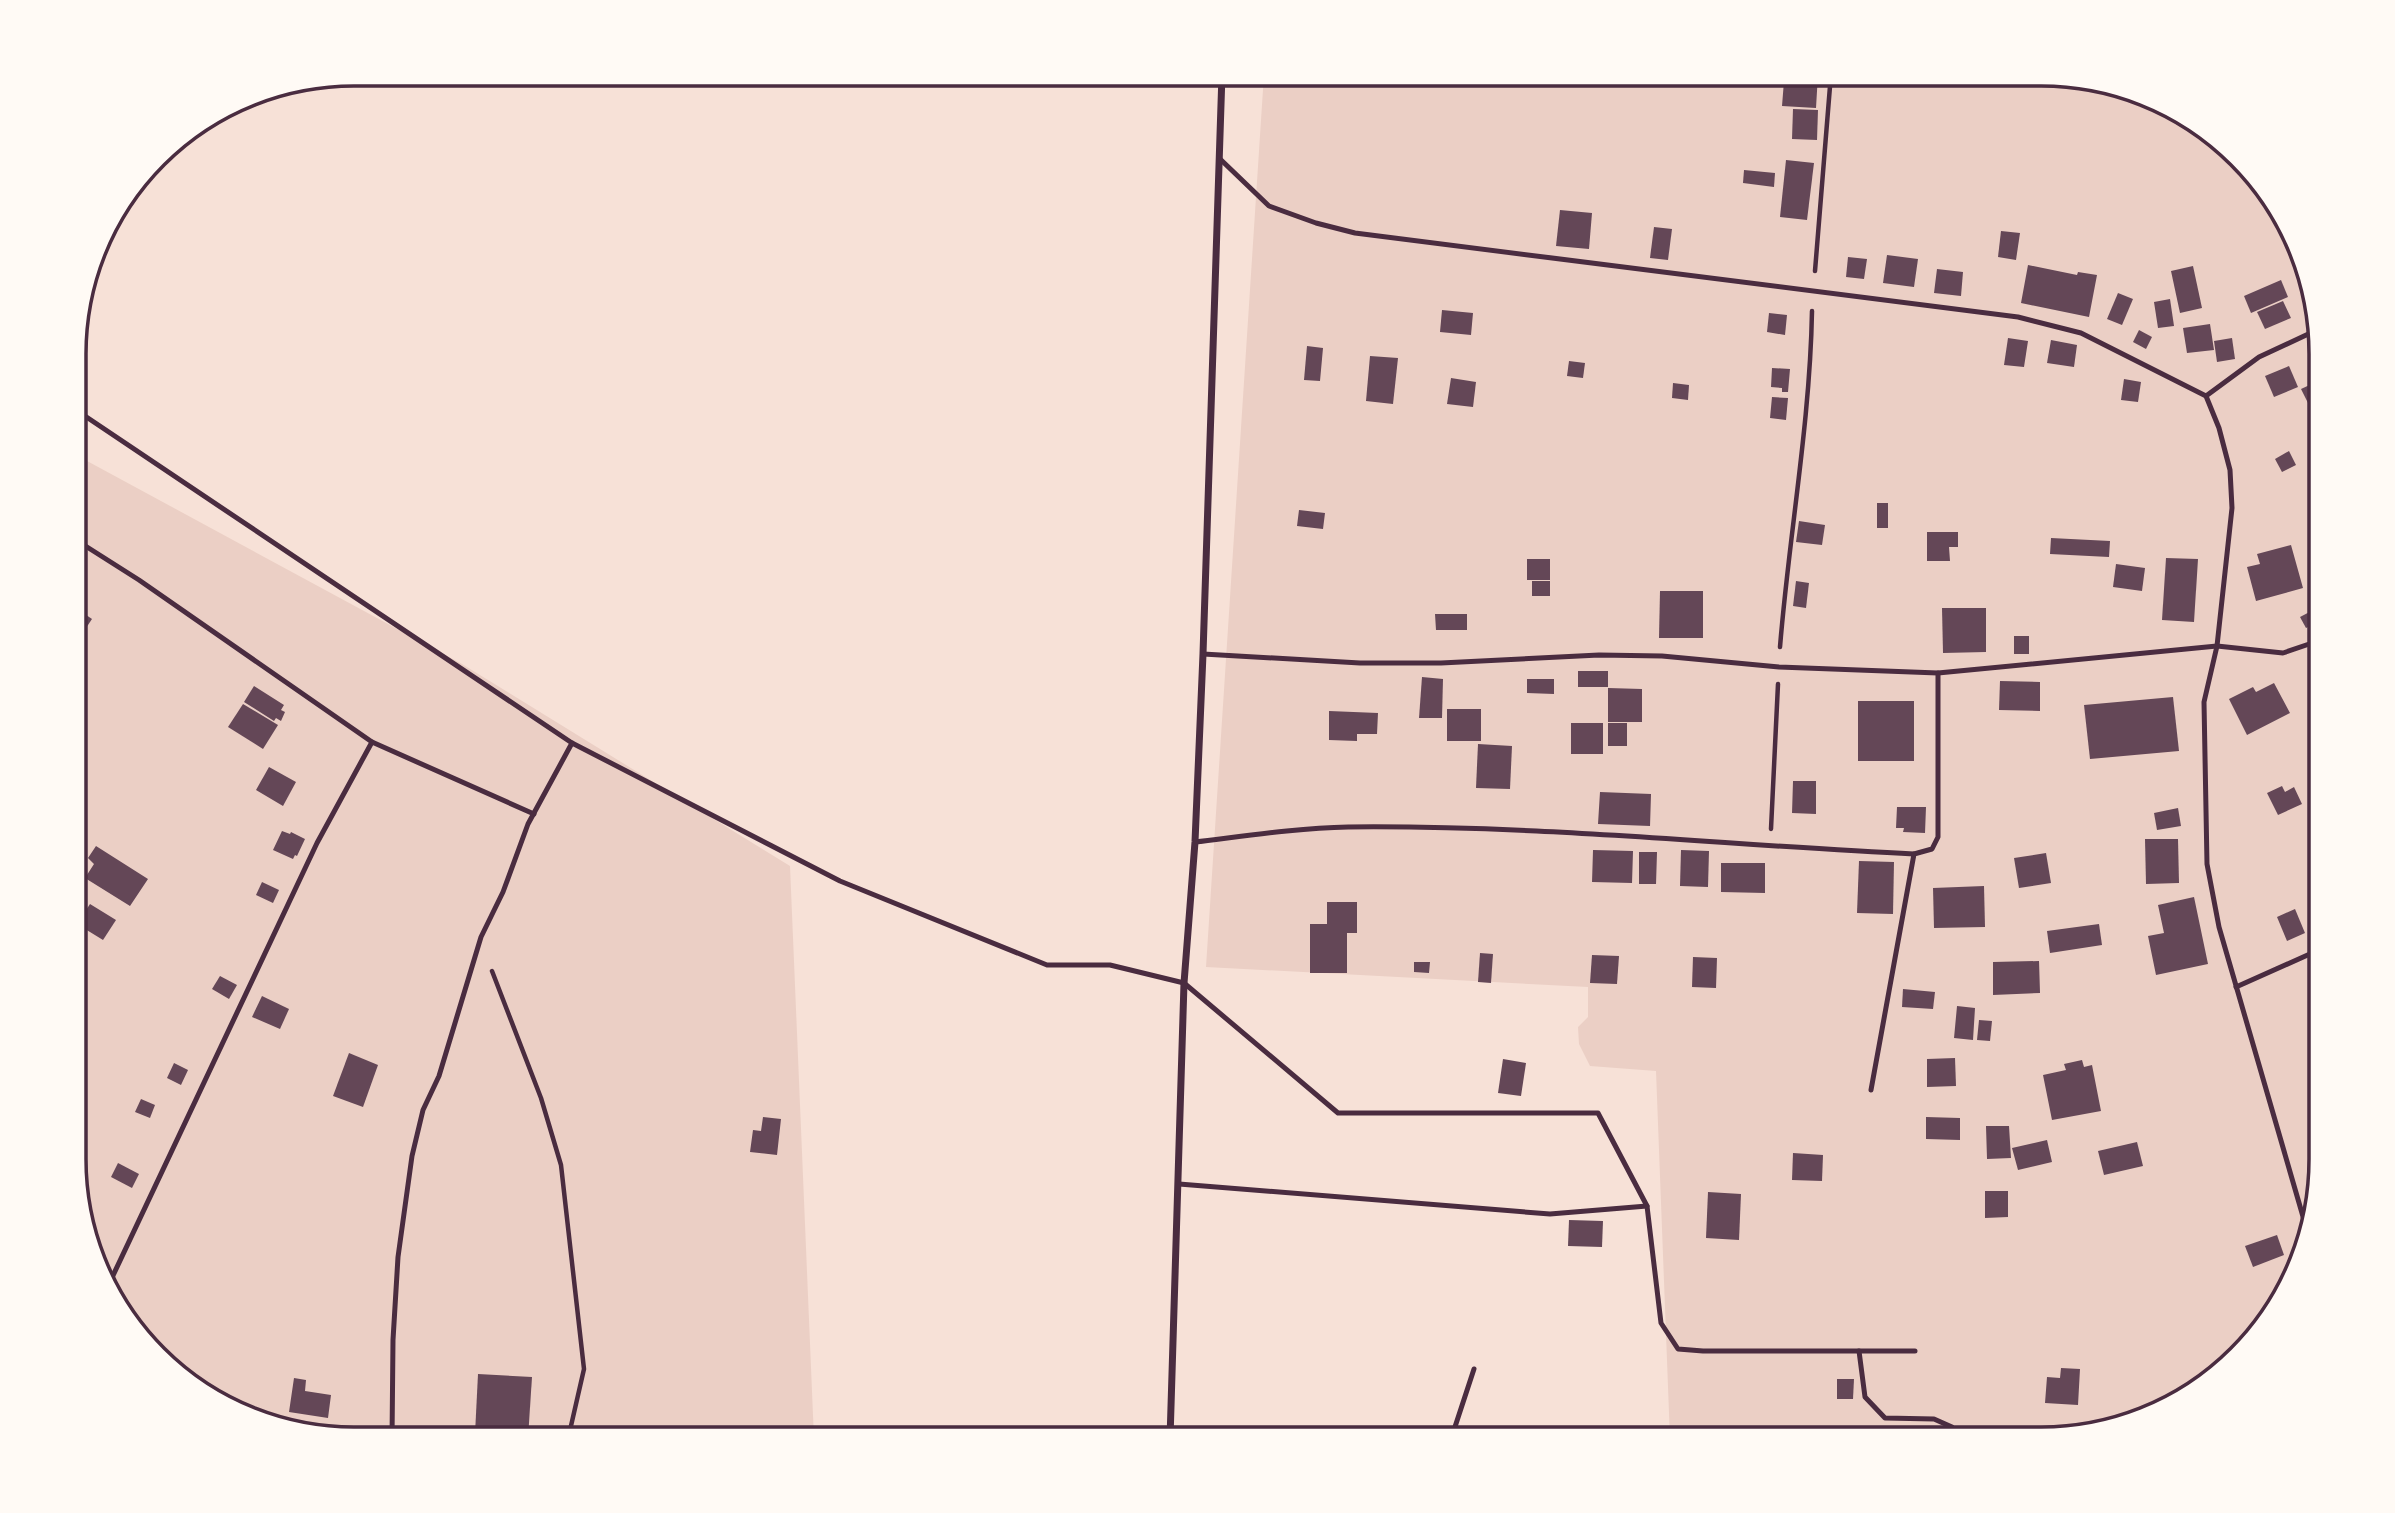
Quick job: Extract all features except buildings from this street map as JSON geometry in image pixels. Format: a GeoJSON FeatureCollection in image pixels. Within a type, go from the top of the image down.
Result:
{"type":"FeatureCollection","features":[{"type":"Feature","properties":{"kind":"street"},"geometry":{"type":"LineString","coordinates":[[1170,1427],[1184,983],[1195,842],[1203,654],[1222,86]]}},
{"type":"Feature","properties":{"kind":"lane"},"geometry":{"type":"LineString","coordinates":[[1219,158],[1269,206],[1315,223],[1355,233],[2018,317],[2081,333],[2206,396],[2219,428],[2230,470],[2232,508],[2217,646],[2204,702],[2207,864],[2219,927],[2235,987],[2303,1216]]}},
{"type":"Feature","properties":{"kind":"lane"},"geometry":{"type":"LineString","coordinates":[[2206,396],[2259,357],[2309,334]]}},
{"type":"Feature","properties":{"kind":"lane"},"geometry":{"type":"LineString","coordinates":[[86,417],[572,743],[840,881],[1046,965],[1110,965],[1184,983],[1338,1113],[1598,1113],[1647,1206],[1661,1324],[1678,1349],[1915,1351]]}},
{"type":"Feature","properties":{"kind":"lane"},"geometry":{"type":"LineString","coordinates":[[86,546],[139,580],[372,742],[534,814]]}},
{"type":"Feature","properties":{"kind":"lane"},"geometry":{"type":"LineString","coordinates":[[1203,654],[1360,663],[1441,663],[1599,655],[1650,656],[1779,667],[1938,673],[2217,646],[2283,653],[2309,644]]}},
{"type":"Feature","properties":{"kind":"lane"},"geometry":{"type":"LineString","coordinates":[[1195,842],[1345,827],[1509,829],[1914,854],[1932,849],[1938,837],[1938,673]]}},
{"type":"Feature","properties":{"kind":"lane"},"geometry":{"type":"LineString","coordinates":[[112,1277],[317,843],[372,742]]}},
{"type":"Feature","properties":{"kind":"lane"},"geometry":{"type":"LineString","coordinates":[[392,1427],[393,1340],[398,1257],[412,1156],[422,1110],[439,1076],[481,937],[503,892],[534,814],[572,743]]}},
{"type":"Feature","properties":{"kind":"lane"},"geometry":{"type":"LineString","coordinates":[[1871,1090],[1914,854]]}},
{"type":"Feature","properties":{"kind":"lane"},"geometry":{"type":"LineString","coordinates":[[2235,987],[2309,954]]}},
{"type":"Feature","properties":{"kind":"lane"},"geometry":{"type":"LineString","coordinates":[[1179,1184],[1550,1214],[1647,1206]]}},
{"type":"Feature","properties":{"kind":"lane"},"geometry":{"type":"LineString","coordinates":[[1859,1351],[1865,1397],[1885,1418],[1934,1419],[1952,1427]]}},
{"type":"Feature","properties":{"kind":"lane"},"geometry":{"type":"LineString","coordinates":[[1455,1427],[1474,1369]]}},
{"type":"Feature","properties":{"kind":"path"},"geometry":{"type":"LineString","coordinates":[[1770,847],[1779,667],[1789,549],[1810,380],[1813,291],[1830,86]]}},
{"type":"Feature","properties":{"kind":"path"},"geometry":{"type":"LineString","coordinates":[[481,937],[498,992],[541,1098],[561,1165],[584,1369],[571,1427]]}},
{"type":"Feature","properties":{"kind":"shaded area"},"geometry":{"type":"Polygon","coordinates":[[[1263,86],[2058,86],[2110,95],[2160,113],[2218,152],[2254,191],[2289,251],[2304,302],[2309,337],[2309,1176],[2300,1228],[2282,1278],[2243,1336],[2204,1372],[2144,1407],[2093,1422],[2058,1427],[1670,1427],[1656,1071],[1590,1066],[1579,1044],[1578,1027],[1588,1017],[1588,987],[1206,967],[1263,86]]]}},
{"type":"Feature","properties":{"kind":"shaded area"},"geometry":{"type":"Polygon","coordinates":[[[86,460],[462,664],[790,866],[813,1427],[337,1427],[285,1418],[235,1400],[177,1361],[152,1336],[131,1308],[106,1262],[88,1194],[86,460]]]}}]}
